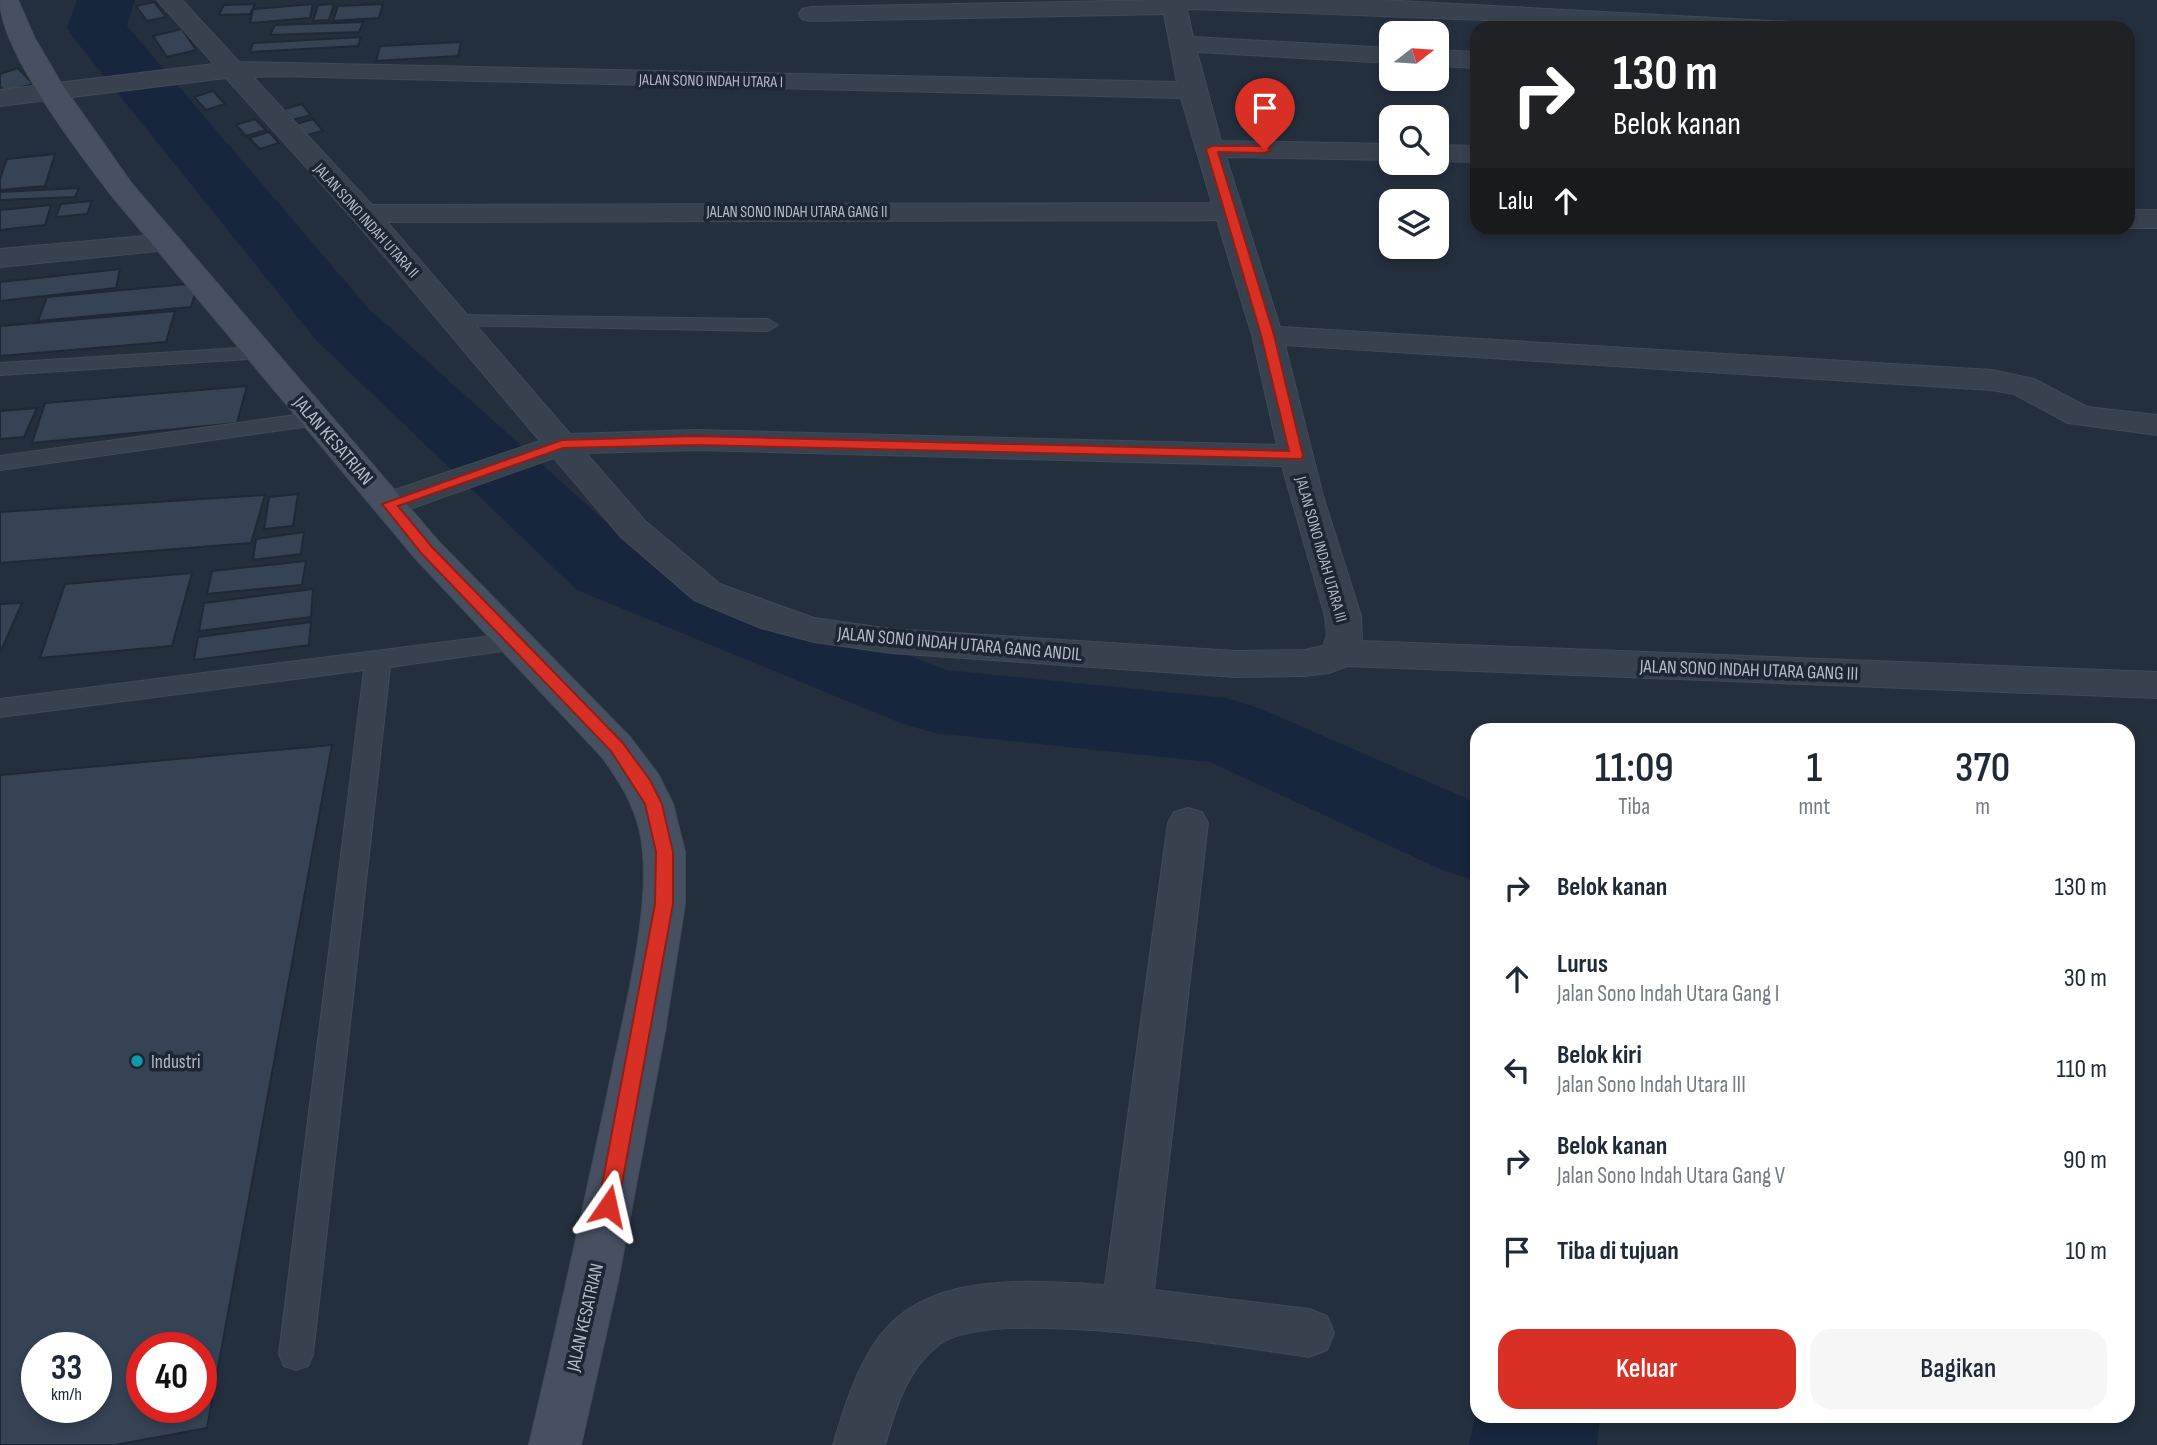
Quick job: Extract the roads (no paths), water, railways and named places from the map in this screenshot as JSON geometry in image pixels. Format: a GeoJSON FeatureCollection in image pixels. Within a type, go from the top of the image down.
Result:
{"type":"FeatureCollection","features":[{"type":"Feature","properties":{"kind":"street","name":"JALAN KESATRIAN"},"geometry":{"type":"LineString","coordinates":[[6,0],[22,39],[54,93],[85,143],[126,198],[168,243],[257,352],[427,550],[631,765],[653,804],[664,852],[664,904],[643,1031],[593,1281],[555,1445]]}},
{"type":"Feature","properties":{"kind":"street","name":"JALAN SONO INDAH UTARA II"},"geometry":{"type":"LineString","coordinates":[[169,0],[219,71],[364,214],[456,321],[554,446]]}},
{"type":"Feature","properties":{"kind":"street"},"geometry":{"type":"LineString","coordinates":[[811,14],[1174,3],[1438,9],[1667,21]]}},
{"type":"Feature","properties":{"kind":"street","name":"JALAN SONO INDAH UTARA III"},"geometry":{"type":"LineString","coordinates":[[1174,3],[1192,90],[1268,335],[1297,456],[1343,616],[1345,635],[1340,653]]}},
{"type":"Feature","properties":{"kind":"street"},"geometry":{"type":"LineString","coordinates":[[1182,44],[1379,54]]}},
{"type":"Feature","properties":{"kind":"street"},"geometry":{"type":"LineString","coordinates":[[1449,59],[1470,60]]}},
{"type":"Feature","properties":{"kind":"street","name":"JALAN SONO INDAH UTARA I"},"geometry":{"type":"LineString","coordinates":[[0,98],[219,71],[358,69],[1192,90]]}},
{"type":"Feature","properties":{"kind":"street"},"geometry":{"type":"LineString","coordinates":[[1212,149],[1379,152]]}},
{"type":"Feature","properties":{"kind":"street"},"geometry":{"type":"LineString","coordinates":[[1449,153],[1470,154]]}},
{"type":"Feature","properties":{"kind":"street","name":"JALAN SONO INDAH UTARA GANG II"},"geometry":{"type":"LineString","coordinates":[[364,214],[1231,211]]}},
{"type":"Feature","properties":{"kind":"street"},"geometry":{"type":"LineString","coordinates":[[2135,219],[2157,219]]}},
{"type":"Feature","properties":{"kind":"street"},"geometry":{"type":"LineString","coordinates":[[0,258],[168,243]]}},
{"type":"Feature","properties":{"kind":"street"},"geometry":{"type":"LineString","coordinates":[[1268,335],[1992,380],[2022,386],[2059,408],[2087,418],[2157,425]]}},
{"type":"Feature","properties":{"kind":"street"},"geometry":{"type":"LineString","coordinates":[[389,504],[554,446],[697,440],[1297,456]]}},
{"type":"Feature","properties":{"kind":"street","name":"JALAN SONO INDAH UTARA GANG ANDIL"},"geometry":{"type":"LineString","coordinates":[[554,446],[657,552],[707,592],[774,619],[814,630],[891,641],[1223,663],[1305,663],[1329,660],[1340,653]]}},
{"type":"Feature","properties":{"kind":"street","name":"JALAN SONO INDAH UTARA GANG III"},"geometry":{"type":"LineString","coordinates":[[1340,653],[2157,685]]}},
{"type":"Feature","properties":{"kind":"street"},"geometry":{"type":"LineString","coordinates":[[1127,1310],[1188,823]]}},
{"type":"Feature","properties":{"kind":"street"},"geometry":{"type":"LineString","coordinates":[[859,1445],[877,1385],[887,1366],[905,1343],[931,1322],[953,1313],[1013,1305],[1127,1310],[1309,1333]]}},
{"type":"Feature","properties":{"kind":"lane"},"geometry":{"type":"LineString","coordinates":[[456,321],[768,325]]}},
{"type":"Feature","properties":{"kind":"lane"},"geometry":{"type":"LineString","coordinates":[[0,369],[257,352]]}},
{"type":"Feature","properties":{"kind":"lane"},"geometry":{"type":"LineString","coordinates":[[0,463],[317,419]]}},
{"type":"Feature","properties":{"kind":"lane"},"geometry":{"type":"LineString","coordinates":[[0,708],[515,642]]}},
{"type":"Feature","properties":{"kind":"lane"},"geometry":{"type":"LineString","coordinates":[[296,1354],[378,660]]}},
{"type":"Feature","properties":{"kind":"waterway"},"geometry":{"type":"LineString","coordinates":[[106,0],[97,28],[342,324],[607,570],[935,701],[1226,731],[1470,841]]}},
{"type":"Feature","properties":{"kind":"waterway"},"geometry":{"type":"LineString","coordinates":[[1533,1445],[1536,1423]]}},
{"type":"Feature","properties":{"kind":"place","name":"Industri"},"geometry":{"type":"Point","coordinates":[137,1061]}}]}
